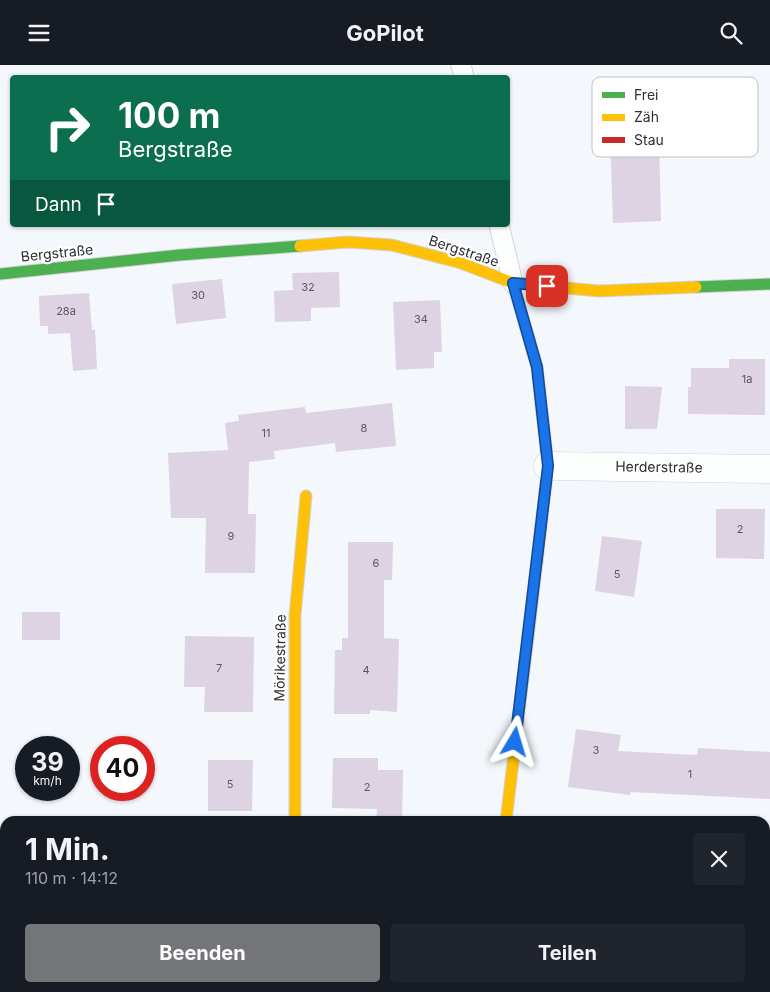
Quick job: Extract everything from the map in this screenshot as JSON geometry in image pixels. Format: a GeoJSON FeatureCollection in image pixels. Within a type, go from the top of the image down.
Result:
{"type":"FeatureCollection","features":[{"type":"Feature","properties":{"kind":"street","name":"Bergstraße"},"geometry":{"type":"LineString","coordinates":[[0,274],[180,255],[347,242],[392,245],[461,263],[513,283],[599,291],[770,284]]}},
{"type":"Feature","properties":{"kind":"street"},"geometry":{"type":"LineString","coordinates":[[507,816],[548,466],[537,367],[513,283]]}},
{"type":"Feature","properties":{"kind":"street","name":"Herderstraße"},"geometry":{"type":"LineString","coordinates":[[548,466],[770,469]]}},
{"type":"Feature","properties":{"kind":"street","name":"Mörikestraße"},"geometry":{"type":"LineString","coordinates":[[295,816],[295,616],[306,495]]}},
{"type":"Feature","properties":{"kind":"lane"},"geometry":{"type":"LineString","coordinates":[[499,227],[513,283]]}},
{"type":"Feature","properties":{"kind":"building"},"geometry":{"type":"Polygon","coordinates":[[[611,157],[659,157],[661,221],[613,223],[611,157]]]}},
{"type":"Feature","properties":{"kind":"building"},"geometry":{"type":"Polygon","coordinates":[[[339,272],[340,307],[311,308],[311,321],[275,322],[274,291],[293,290],[292,273],[339,272]]]}},
{"type":"Feature","properties":{"kind":"building"},"geometry":{"type":"Polygon","coordinates":[[[222,279],[226,318],[176,324],[172,284],[222,279]]]}},
{"type":"Feature","properties":{"kind":"building"},"geometry":{"type":"Polygon","coordinates":[[[89,293],[92,330],[95,330],[97,369],[73,371],[70,333],[48,334],[48,326],[40,326],[39,296],[89,293]]]}},
{"type":"Feature","properties":{"kind":"building"},"geometry":{"type":"Polygon","coordinates":[[[440,300],[442,352],[434,352],[434,368],[396,370],[393,302],[440,300]]]}},
{"type":"Feature","properties":{"kind":"building"},"geometry":{"type":"Polygon","coordinates":[[[729,359],[765,359],[765,415],[688,414],[688,387],[691,387],[691,368],[729,368],[729,359]]]}},
{"type":"Feature","properties":{"kind":"building"},"geometry":{"type":"Polygon","coordinates":[[[625,386],[662,387],[657,429],[625,429],[625,386]]]}},
{"type":"Feature","properties":{"kind":"building"},"geometry":{"type":"Polygon","coordinates":[[[392,403],[396,446],[336,452],[335,443],[274,451],[275,459],[249,462],[248,514],[256,514],[255,573],[205,573],[206,518],[171,518],[168,453],[228,450],[225,423],[239,421],[238,415],[305,407],[306,413],[392,403]]]}},
{"type":"Feature","properties":{"kind":"building"},"geometry":{"type":"Polygon","coordinates":[[[716,509],[765,509],[764,559],[716,558],[716,509]]]}},
{"type":"Feature","properties":{"kind":"building"},"geometry":{"type":"Polygon","coordinates":[[[602,536],[642,541],[634,597],[595,591],[602,536]]]}},
{"type":"Feature","properties":{"kind":"building"},"geometry":{"type":"Polygon","coordinates":[[[348,542],[393,542],[392,580],[384,580],[384,638],[399,639],[397,712],[370,710],[370,714],[334,714],[335,650],[342,650],[342,638],[348,638],[348,542]]]}},
{"type":"Feature","properties":{"kind":"building"},"geometry":{"type":"Polygon","coordinates":[[[22,612],[60,612],[60,640],[22,640],[22,612]]]}},
{"type":"Feature","properties":{"kind":"building"},"geometry":{"type":"Polygon","coordinates":[[[185,636],[254,637],[253,712],[204,712],[205,687],[184,687],[185,636]]]}},
{"type":"Feature","properties":{"kind":"building"},"geometry":{"type":"Polygon","coordinates":[[[576,729],[621,735],[618,751],[697,755],[698,748],[770,752],[770,799],[631,792],[630,795],[568,787],[576,729]]]}},
{"type":"Feature","properties":{"kind":"building"},"geometry":{"type":"Polygon","coordinates":[[[333,758],[378,758],[378,770],[403,770],[402,816],[376,816],[377,809],[332,808],[333,758]]]}},
{"type":"Feature","properties":{"kind":"building"},"geometry":{"type":"Polygon","coordinates":[[[208,760],[253,760],[252,811],[208,811],[208,760]]]}},
{"type":"Feature","properties":{"kind":"traffic: fast"},"geometry":{"type":"LineString","coordinates":[[0,274],[180,255],[300,246]]}},
{"type":"Feature","properties":{"kind":"traffic: fast"},"geometry":{"type":"LineString","coordinates":[[513,283],[537,367],[538,377]]}},
{"type":"Feature","properties":{"kind":"traffic: fast"},"geometry":{"type":"LineString","coordinates":[[696,287],[770,284]]}},
{"type":"Feature","properties":{"kind":"traffic: slow"},"geometry":{"type":"LineString","coordinates":[[300,246],[347,242],[392,245],[461,263],[513,283],[599,291],[696,287]]}},
{"type":"Feature","properties":{"kind":"traffic: slow"},"geometry":{"type":"LineString","coordinates":[[295,816],[295,616],[306,496]]}},
{"type":"Feature","properties":{"kind":"traffic: slow"},"geometry":{"type":"LineString","coordinates":[[507,816],[537,561]]}},
{"type":"Feature","properties":{"kind":"traffic: jam"},"geometry":{"type":"LineString","coordinates":[[537,561],[548,466],[538,377]]}},
{"type":"Feature","properties":{"kind":"route"},"geometry":{"type":"LineString","coordinates":[[515,742],[548,466],[537,367],[513,283],[547,286]]}}]}
